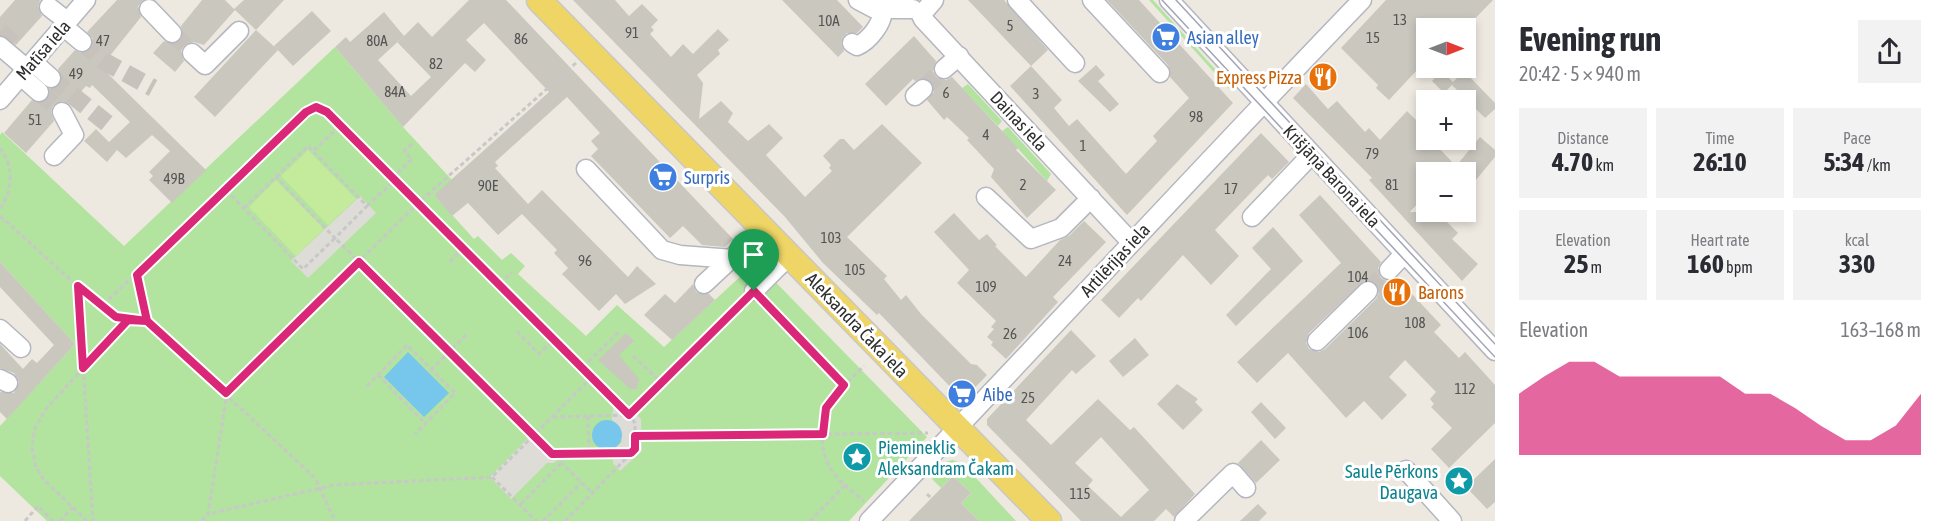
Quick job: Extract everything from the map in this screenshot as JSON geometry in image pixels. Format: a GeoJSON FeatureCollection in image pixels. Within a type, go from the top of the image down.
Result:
{"type":"FeatureCollection","features":[{"type":"Feature","properties":{"kind":"main road","name":"Aleksandra Čaka iela"},"geometry":{"type":"LineString","coordinates":[[539,0],[1049,521]]}},
{"type":"Feature","properties":{"kind":"street","name":"Matīsa iela"},"geometry":{"type":"LineString","coordinates":[[0,100],[86,0]]}},
{"type":"Feature","properties":{"kind":"street"},"geometry":{"type":"LineString","coordinates":[[858,0],[871,8],[883,10],[913,8],[934,0]]}},
{"type":"Feature","properties":{"kind":"street"},"geometry":{"type":"LineString","coordinates":[[1017,0],[1075,63]]}},
{"type":"Feature","properties":{"kind":"street"},"geometry":{"type":"LineString","coordinates":[[1092,0],[1160,73]]}},
{"type":"Feature","properties":{"kind":"street","name":"Krišjāņa Barona iela"},"geometry":{"type":"LineString","coordinates":[[1169,0],[1495,351]]}},
{"type":"Feature","properties":{"kind":"street","name":"Artilērijas iela"},"geometry":{"type":"LineString","coordinates":[[873,517],[959,429],[1131,242],[1362,0]]}},
{"type":"Feature","properties":{"kind":"street"},"geometry":{"type":"LineString","coordinates":[[50,7],[82,42]]}},
{"type":"Feature","properties":{"kind":"street","name":"Dainas iela"},"geometry":{"type":"LineString","coordinates":[[913,8],[1131,242]]}},
{"type":"Feature","properties":{"kind":"street"},"geometry":{"type":"LineString","coordinates":[[149,9],[172,33]]}},
{"type":"Feature","properties":{"kind":"street"},"geometry":{"type":"LineString","coordinates":[[852,43],[857,46],[864,42],[881,21],[883,10]]}},
{"type":"Feature","properties":{"kind":"street"},"geometry":{"type":"LineString","coordinates":[[192,53],[206,65],[239,31]]}},
{"type":"Feature","properties":{"kind":"street"},"geometry":{"type":"LineString","coordinates":[[8,46],[45,85]]}},
{"type":"Feature","properties":{"kind":"street"},"geometry":{"type":"LineString","coordinates":[[945,69],[958,56]]}},
{"type":"Feature","properties":{"kind":"street"},"geometry":{"type":"LineString","coordinates":[[54,156],[74,135],[62,112]]}},
{"type":"Feature","properties":{"kind":"street"},"geometry":{"type":"LineString","coordinates":[[1252,217],[1312,154]]}},
{"type":"Feature","properties":{"kind":"street"},"geometry":{"type":"LineString","coordinates":[[586,169],[662,250],[680,255],[733,259]]}},
{"type":"Feature","properties":{"kind":"street"},"geometry":{"type":"LineString","coordinates":[[986,197],[1031,239],[1061,228],[1091,198]]}},
{"type":"Feature","properties":{"kind":"street"},"geometry":{"type":"LineString","coordinates":[[704,284],[763,229]]}},
{"type":"Feature","properties":{"kind":"street"},"geometry":{"type":"LineString","coordinates":[[1389,270],[1404,254]]}},
{"type":"Feature","properties":{"kind":"street"},"geometry":{"type":"LineString","coordinates":[[754,291],[789,256]]}},
{"type":"Feature","properties":{"kind":"street"},"geometry":{"type":"LineString","coordinates":[[1317,341],[1368,291]]}},
{"type":"Feature","properties":{"kind":"street"},"geometry":{"type":"LineString","coordinates":[[0,329],[21,348]]}},
{"type":"Feature","properties":{"kind":"street"},"geometry":{"type":"LineString","coordinates":[[1406,470],[1452,521]]}},
{"type":"Feature","properties":{"kind":"street"},"geometry":{"type":"LineString","coordinates":[[1184,521],[1233,473],[1246,488]]}},
{"type":"Feature","properties":{"kind":"path"},"geometry":{"type":"LineString","coordinates":[[202,521],[208,514],[226,393],[417,204],[589,52]]}},
{"type":"Feature","properties":{"kind":"path"},"geometry":{"type":"LineString","coordinates":[[98,302],[109,301],[310,109],[324,110],[500,284],[635,423],[635,449],[565,521]]}},
{"type":"Feature","properties":{"kind":"path"},"geometry":{"type":"LineString","coordinates":[[314,150],[340,126]]}},
{"type":"Feature","properties":{"kind":"path"},"geometry":{"type":"LineString","coordinates":[[225,189],[303,269],[412,159],[404,151],[412,144]]}},
{"type":"Feature","properties":{"kind":"path"},"geometry":{"type":"LineString","coordinates":[[244,208],[308,146],[367,206]]}},
{"type":"Feature","properties":{"kind":"path"},"geometry":{"type":"LineString","coordinates":[[0,148],[9,164],[11,177],[5,202],[0,209]]}},
{"type":"Feature","properties":{"kind":"path"},"geometry":{"type":"LineString","coordinates":[[276,177],[592,493]]}},
{"type":"Feature","properties":{"kind":"path"},"geometry":{"type":"LineString","coordinates":[[0,216],[116,317],[147,321]]}},
{"type":"Feature","properties":{"kind":"path"},"geometry":{"type":"LineString","coordinates":[[450,262],[462,248]]}},
{"type":"Feature","properties":{"kind":"path"},"geometry":{"type":"LineString","coordinates":[[500,284],[512,272]]}},
{"type":"Feature","properties":{"kind":"path"},"geometry":{"type":"LineString","coordinates":[[137,275],[147,321],[315,478],[322,487],[326,504],[335,521]]}},
{"type":"Feature","properties":{"kind":"path"},"geometry":{"type":"LineString","coordinates":[[78,286],[93,521]]}},
{"type":"Feature","properties":{"kind":"path"},"geometry":{"type":"LineString","coordinates":[[551,417],[629,415],[754,291],[844,385]]}},
{"type":"Feature","properties":{"kind":"path"},"geometry":{"type":"LineString","coordinates":[[87,521],[44,480],[36,467],[32,440],[38,421],[128,320]]}},
{"type":"Feature","properties":{"kind":"path"},"geometry":{"type":"LineString","coordinates":[[517,331],[539,354],[554,339]]}},
{"type":"Feature","properties":{"kind":"path"},"geometry":{"type":"LineString","coordinates":[[583,368],[620,331]]}},
{"type":"Feature","properties":{"kind":"path"},"geometry":{"type":"LineString","coordinates":[[431,370],[467,334]]}},
{"type":"Feature","properties":{"kind":"path"},"geometry":{"type":"LineString","coordinates":[[367,386],[407,345],[455,393],[415,434]]}},
{"type":"Feature","properties":{"kind":"path"},"geometry":{"type":"LineString","coordinates":[[633,356],[661,382]]}},
{"type":"Feature","properties":{"kind":"path"},"geometry":{"type":"LineString","coordinates":[[864,366],[844,385],[826,408],[823,434],[828,465],[873,517]]}},
{"type":"Feature","properties":{"kind":"path"},"geometry":{"type":"LineString","coordinates":[[378,375],[426,423]]}},
{"type":"Feature","properties":{"kind":"path"},"geometry":{"type":"LineString","coordinates":[[208,514],[322,487],[492,477],[592,377]]}},
{"type":"Feature","properties":{"kind":"path"},"geometry":{"type":"LineString","coordinates":[[588,416],[589,454]]}},
{"type":"Feature","properties":{"kind":"path"},"geometry":{"type":"LineString","coordinates":[[635,436],[928,433]]}},
{"type":"Feature","properties":{"kind":"path"},"geometry":{"type":"LineString","coordinates":[[552,454],[631,453]]}},
{"type":"Feature","properties":{"kind":"path"},"geometry":{"type":"LineString","coordinates":[[520,505],[561,463]]}},
{"type":"Feature","properties":{"kind":"path"},"geometry":{"type":"LineString","coordinates":[[492,477],[536,521]]}},
{"type":"Feature","properties":{"kind":"path"},"geometry":{"type":"LineString","coordinates":[[543,521],[582,483]]}},
{"type":"Feature","properties":{"kind":"path"},"geometry":{"type":"LineString","coordinates":[[810,521],[845,485]]}},
{"type":"Feature","properties":{"kind":"path"},"geometry":{"type":"LineString","coordinates":[[927,494],[931,498]]}},
{"type":"Feature","properties":{"kind":"path"},"geometry":{"type":"LineString","coordinates":[[25,521],[38,506],[53,521]]}},
{"type":"Feature","properties":{"kind":"path"},"geometry":{"type":"LineString","coordinates":[[60,521],[73,507]]}},
{"type":"Feature","properties":{"kind":"green space"},"geometry":{"type":"Polygon","coordinates":[[[1149,0],[1153,0],[1232,88],[1230,90],[1149,0]]]}},
{"type":"Feature","properties":{"kind":"green space"},"geometry":{"type":"Polygon","coordinates":[[[335,47],[452,180],[434,195],[474,239],[478,236],[502,260],[511,253],[525,266],[518,274],[586,336],[617,305],[664,347],[756,262],[927,437],[849,521],[47,521],[0,476],[0,426],[75,344],[0,262],[0,135],[2,132],[124,246],[335,47]]]}},
{"type":"Feature","properties":{"kind":"green space"},"geometry":{"type":"Polygon","coordinates":[[[968,84],[1002,121],[998,126],[962,88],[968,84]]]}},
{"type":"Feature","properties":{"kind":"green space"},"geometry":{"type":"Polygon","coordinates":[[[1008,127],[1051,174],[1047,181],[1002,131],[1008,127]]]}},
{"type":"Feature","properties":{"kind":"green space"},"geometry":{"type":"Polygon","coordinates":[[[308,150],[356,199],[328,225],[281,176],[308,150]]]}},
{"type":"Feature","properties":{"kind":"green space"},"geometry":{"type":"Polygon","coordinates":[[[276,180],[324,229],[296,256],[249,207],[276,180]]]}},
{"type":"Feature","properties":{"kind":"green space"},"geometry":{"type":"Polygon","coordinates":[[[953,460],[963,464],[1016,521],[979,521],[961,503],[971,493],[953,476],[941,488],[932,479],[948,461],[953,460]]]}},
{"type":"Feature","properties":{"kind":"shaded area"},"geometry":{"type":"Polygon","coordinates":[[[360,196],[376,213],[308,278],[291,261],[360,196]]]}},
{"type":"Feature","properties":{"kind":"shaded area"},"geometry":{"type":"Polygon","coordinates":[[[613,407],[636,407],[636,414],[641,419],[642,451],[620,471],[613,463],[613,450],[622,442],[612,420],[613,407]]]}},
{"type":"Feature","properties":{"kind":"shaded area"},"geometry":{"type":"Polygon","coordinates":[[[534,432],[558,459],[554,463],[547,463],[511,499],[490,477],[534,432]]]}},
{"type":"Feature","properties":{"kind":"water"},"geometry":{"type":"Polygon","coordinates":[[[408,352],[449,393],[424,417],[384,377],[408,352]]]}},
{"type":"Feature","properties":{"kind":"water"},"geometry":{"type":"Polygon","coordinates":[[[607,420],[618,424],[622,435],[618,446],[607,450],[596,446],[592,435],[596,424],[607,420]]]}},
{"type":"Feature","properties":{"kind":"building"},"geometry":{"type":"Polygon","coordinates":[[[15,0],[40,0],[38,6],[42,16],[16,45],[0,35],[0,17],[15,0]]]}},
{"type":"Feature","properties":{"kind":"building"},"geometry":{"type":"Polygon","coordinates":[[[117,0],[143,0],[138,6],[141,17],[101,67],[206,170],[172,203],[149,180],[153,176],[149,172],[170,151],[152,135],[126,158],[117,150],[107,162],[84,141],[96,129],[109,142],[130,122],[92,85],[90,88],[86,86],[70,104],[62,101],[53,106],[51,112],[54,121],[26,153],[4,133],[32,100],[42,103],[48,99],[50,89],[59,86],[62,81],[58,69],[75,50],[81,53],[90,50],[93,39],[87,32],[117,0]]]}},
{"type":"Feature","properties":{"kind":"building"},"geometry":{"type":"Polygon","coordinates":[[[202,0],[225,0],[234,9],[244,0],[284,0],[256,30],[235,10],[204,45],[194,42],[184,45],[181,51],[184,61],[175,72],[153,53],[164,41],[174,44],[180,41],[183,36],[181,26],[202,0]]]}},
{"type":"Feature","properties":{"kind":"building"},"geometry":{"type":"Polygon","coordinates":[[[469,0],[506,0],[733,239],[725,247],[702,245],[683,226],[670,238],[591,156],[598,149],[591,141],[600,133],[567,97],[495,162],[498,166],[495,168],[528,204],[542,190],[628,277],[637,266],[656,284],[625,304],[616,294],[599,311],[562,274],[568,268],[554,253],[557,250],[522,214],[498,235],[468,203],[452,216],[434,195],[549,92],[484,23],[466,40],[486,60],[475,72],[465,63],[403,127],[335,47],[346,37],[350,42],[384,12],[404,36],[418,22],[432,37],[469,0]],[[397,42],[378,60],[411,96],[431,77],[397,42]]]}},
{"type":"Feature","properties":{"kind":"building"},"geometry":{"type":"Polygon","coordinates":[[[573,0],[615,0],[629,16],[642,4],[658,20],[651,27],[654,30],[650,34],[671,57],[683,44],[693,54],[718,29],[729,40],[718,50],[720,54],[697,75],[703,83],[699,119],[721,101],[733,113],[728,122],[748,141],[769,124],[783,138],[766,155],[805,197],[832,171],[829,168],[831,165],[823,156],[840,139],[844,139],[854,150],[882,124],[922,163],[847,237],[887,276],[884,279],[901,300],[906,295],[921,314],[971,364],[977,365],[987,375],[966,397],[960,397],[879,313],[877,315],[823,263],[785,217],[573,0]]]}},
{"type":"Feature","properties":{"kind":"building"},"geometry":{"type":"Polygon","coordinates":[[[782,0],[837,0],[863,27],[857,33],[847,33],[843,37],[841,43],[844,51],[838,57],[782,0]]]}},
{"type":"Feature","properties":{"kind":"building"},"geometry":{"type":"Polygon","coordinates":[[[968,0],[1004,0],[1048,50],[1031,66],[968,0]]]}},
{"type":"Feature","properties":{"kind":"building"},"geometry":{"type":"Polygon","coordinates":[[[1107,0],[1139,0],[1233,103],[1127,215],[1010,86],[1031,66],[1062,100],[1054,108],[1069,126],[1077,119],[1126,174],[1157,141],[1153,136],[1189,98],[1170,77],[1168,65],[1107,0]]]}},
{"type":"Feature","properties":{"kind":"building"},"geometry":{"type":"Polygon","coordinates":[[[1386,0],[1493,0],[1476,18],[1416,18],[1416,71],[1389,100],[1376,88],[1378,85],[1341,48],[1386,0]]]}},
{"type":"Feature","properties":{"kind":"building"},"geometry":{"type":"Polygon","coordinates":[[[312,11],[331,31],[293,66],[274,46],[312,11]]]}},
{"type":"Feature","properties":{"kind":"building"},"geometry":{"type":"Polygon","coordinates":[[[256,30],[278,50],[215,117],[194,97],[256,30]]]}},
{"type":"Feature","properties":{"kind":"building"},"geometry":{"type":"Polygon","coordinates":[[[914,36],[936,61],[933,71],[936,77],[946,80],[952,77],[1018,148],[1016,150],[1056,190],[1027,218],[991,177],[994,169],[967,140],[969,138],[947,117],[944,120],[927,100],[934,92],[931,81],[926,78],[915,81],[913,79],[886,106],[865,84],[914,36]]]}},
{"type":"Feature","properties":{"kind":"building"},"geometry":{"type":"Polygon","coordinates":[[[1096,65],[1105,75],[1098,81],[1119,104],[1110,112],[1078,81],[1096,65]]]}},
{"type":"Feature","properties":{"kind":"building"},"geometry":{"type":"Polygon","coordinates":[[[1435,78],[1449,78],[1453,82],[1457,78],[1471,78],[1495,103],[1495,109],[1485,118],[1476,109],[1476,90],[1457,90],[1452,85],[1447,90],[1441,90],[1432,81],[1435,78]]]}},
{"type":"Feature","properties":{"kind":"building"},"geometry":{"type":"Polygon","coordinates":[[[1306,84],[1328,109],[1337,101],[1365,132],[1369,128],[1380,140],[1407,111],[1416,120],[1416,150],[1441,150],[1452,162],[1416,162],[1416,205],[1410,212],[1416,212],[1416,222],[1447,222],[1458,233],[1452,239],[1478,264],[1462,281],[1369,180],[1372,178],[1293,98],[1306,84]]]}},
{"type":"Feature","properties":{"kind":"building"},"geometry":{"type":"Polygon","coordinates":[[[1261,133],[1289,162],[1272,179],[1268,175],[1215,230],[1239,256],[1211,285],[1183,255],[1141,301],[1138,298],[1119,318],[1101,300],[1261,133]]]}},
{"type":"Feature","properties":{"kind":"building"},"geometry":{"type":"Polygon","coordinates":[[[1480,137],[1495,150],[1495,157],[1476,180],[1476,162],[1459,162],[1469,150],[1476,150],[1476,142],[1480,137]]]}},
{"type":"Feature","properties":{"kind":"building"},"geometry":{"type":"Polygon","coordinates":[[[1320,195],[1381,262],[1378,268],[1381,278],[1387,281],[1397,278],[1441,325],[1434,332],[1459,358],[1465,352],[1495,385],[1495,423],[1449,468],[1431,449],[1452,428],[1431,407],[1434,404],[1430,399],[1436,392],[1405,360],[1389,377],[1407,395],[1382,420],[1364,401],[1346,418],[1288,353],[1257,383],[1237,362],[1341,263],[1299,215],[1320,195]],[[1365,280],[1309,333],[1306,343],[1309,349],[1319,352],[1325,349],[1376,299],[1379,293],[1376,284],[1365,280]]]}},
{"type":"Feature","properties":{"kind":"building"},"geometry":{"type":"Polygon","coordinates":[[[954,213],[979,240],[987,234],[997,245],[995,246],[1026,277],[1060,240],[1069,236],[1084,221],[1106,242],[1053,297],[1058,302],[1006,359],[991,345],[993,342],[987,337],[994,329],[991,327],[996,321],[957,283],[969,270],[934,232],[954,213]]]}},
{"type":"Feature","properties":{"kind":"building"},"geometry":{"type":"Polygon","coordinates":[[[1273,227],[1303,261],[1236,326],[1226,315],[1271,269],[1252,248],[1273,227]]]}},
{"type":"Feature","properties":{"kind":"building"},"geometry":{"type":"Polygon","coordinates":[[[0,262],[75,344],[7,419],[0,412],[0,392],[14,393],[19,382],[14,373],[0,368],[0,344],[23,369],[32,359],[37,363],[54,345],[0,287],[0,262]]]}},
{"type":"Feature","properties":{"kind":"building"},"geometry":{"type":"Polygon","coordinates":[[[693,284],[696,292],[709,294],[715,300],[672,340],[644,315],[665,294],[675,303],[693,284]]]}},
{"type":"Feature","properties":{"kind":"building"},"geometry":{"type":"Polygon","coordinates":[[[1071,330],[1096,356],[1076,374],[1072,370],[1026,420],[1051,445],[1098,399],[1130,430],[1134,427],[1195,494],[1174,517],[1166,509],[1154,521],[1081,521],[987,425],[987,419],[1071,330]],[[1101,437],[1075,463],[1093,480],[1088,486],[1121,517],[1149,490],[1101,437]]]}},
{"type":"Feature","properties":{"kind":"building"},"geometry":{"type":"Polygon","coordinates":[[[626,333],[634,341],[619,355],[639,379],[637,389],[630,389],[598,360],[626,333]]]}},
{"type":"Feature","properties":{"kind":"building"},"geometry":{"type":"Polygon","coordinates":[[[1135,338],[1149,355],[1123,377],[1109,361],[1135,338]]]}},
{"type":"Feature","properties":{"kind":"building"},"geometry":{"type":"Polygon","coordinates":[[[1177,384],[1198,399],[1195,402],[1203,410],[1183,430],[1157,404],[1177,384]]]}},
{"type":"Feature","properties":{"kind":"building"},"geometry":{"type":"Polygon","coordinates":[[[1261,402],[1286,428],[1275,439],[1251,412],[1261,402]]]}},
{"type":"Feature","properties":{"kind":"building"},"geometry":{"type":"Polygon","coordinates":[[[1261,440],[1280,460],[1256,483],[1238,463],[1261,440]]]}},
{"type":"Feature","properties":{"kind":"building"},"geometry":{"type":"Polygon","coordinates":[[[1495,459],[1495,502],[1487,509],[1466,487],[1495,459]]]}},
{"type":"Feature","properties":{"kind":"building"},"geometry":{"type":"Polygon","coordinates":[[[953,476],[971,493],[961,503],[979,521],[909,521],[953,476]]]}},
{"type":"Feature","properties":{"kind":"building"},"geometry":{"type":"Polygon","coordinates":[[[1258,504],[1267,513],[1259,521],[1240,521],[1258,504]]]}},
{"type":"Feature","properties":{"kind":"tunnel"},"geometry":{"type":"LineString","coordinates":[[0,31],[16,46]]}},
{"type":"Feature","properties":{"kind":"tunnel"},"geometry":{"type":"LineString","coordinates":[[172,33],[192,53]]}},
{"type":"Feature","properties":{"kind":"tunnel"},"geometry":{"type":"LineString","coordinates":[[82,42],[105,62],[153,88]]}},
{"type":"Feature","properties":{"kind":"tunnel"},"geometry":{"type":"LineString","coordinates":[[923,89],[944,69]]}},
{"type":"Feature","properties":{"kind":"tunnel"},"geometry":{"type":"LineString","coordinates":[[51,78],[109,125]]}},
{"type":"Feature","properties":{"kind":"tunnel"},"geometry":{"type":"LineString","coordinates":[[39,92],[62,112]]}},
{"type":"Feature","properties":{"kind":"tunnel"},"geometry":{"type":"LineString","coordinates":[[1368,291],[1389,270]]}},
{"type":"Feature","properties":{"kind":"tram line"},"geometry":{"type":"LineString","coordinates":[[1162,0],[1495,357]]}},
{"type":"Feature","properties":{"kind":"tram line"},"geometry":{"type":"LineString","coordinates":[[1176,0],[1495,344]]}},
{"type":"Feature","properties":{"kind":"place","name":"Asian alley"},"geometry":{"type":"Point","coordinates":[1166,37]}},
{"type":"Feature","properties":{"kind":"place","name":"Express Pizza"},"geometry":{"type":"Point","coordinates":[1323,77]}},
{"type":"Feature","properties":{"kind":"place","name":"Surpris"},"geometry":{"type":"Point","coordinates":[663,177]}},
{"type":"Feature","properties":{"kind":"place","name":"Barons"},"geometry":{"type":"Point","coordinates":[1397,292]}},
{"type":"Feature","properties":{"kind":"place","name":"Aibe"},"geometry":{"type":"Point","coordinates":[962,394]}},
{"type":"Feature","properties":{"kind":"place","name":"Piemineklis Aleksandram Čakam"},"geometry":{"type":"Point","coordinates":[857,457]}},
{"type":"Feature","properties":{"kind":"place","name":"Saule Pērkons Daugava"},"geometry":{"type":"Point","coordinates":[1459,481]}},
{"type":"Feature","properties":{"kind":"route"},"geometry":{"type":"LineString","coordinates":[[754,291],[629,415],[327,112],[316,107],[306,112],[137,275],[146,307],[147,321],[128,320],[83,368],[78,286],[116,317],[147,321],[226,393],[359,262],[552,454],[631,453],[635,449],[635,436],[823,434],[826,408],[831,398],[844,385],[754,291]]}}]}
